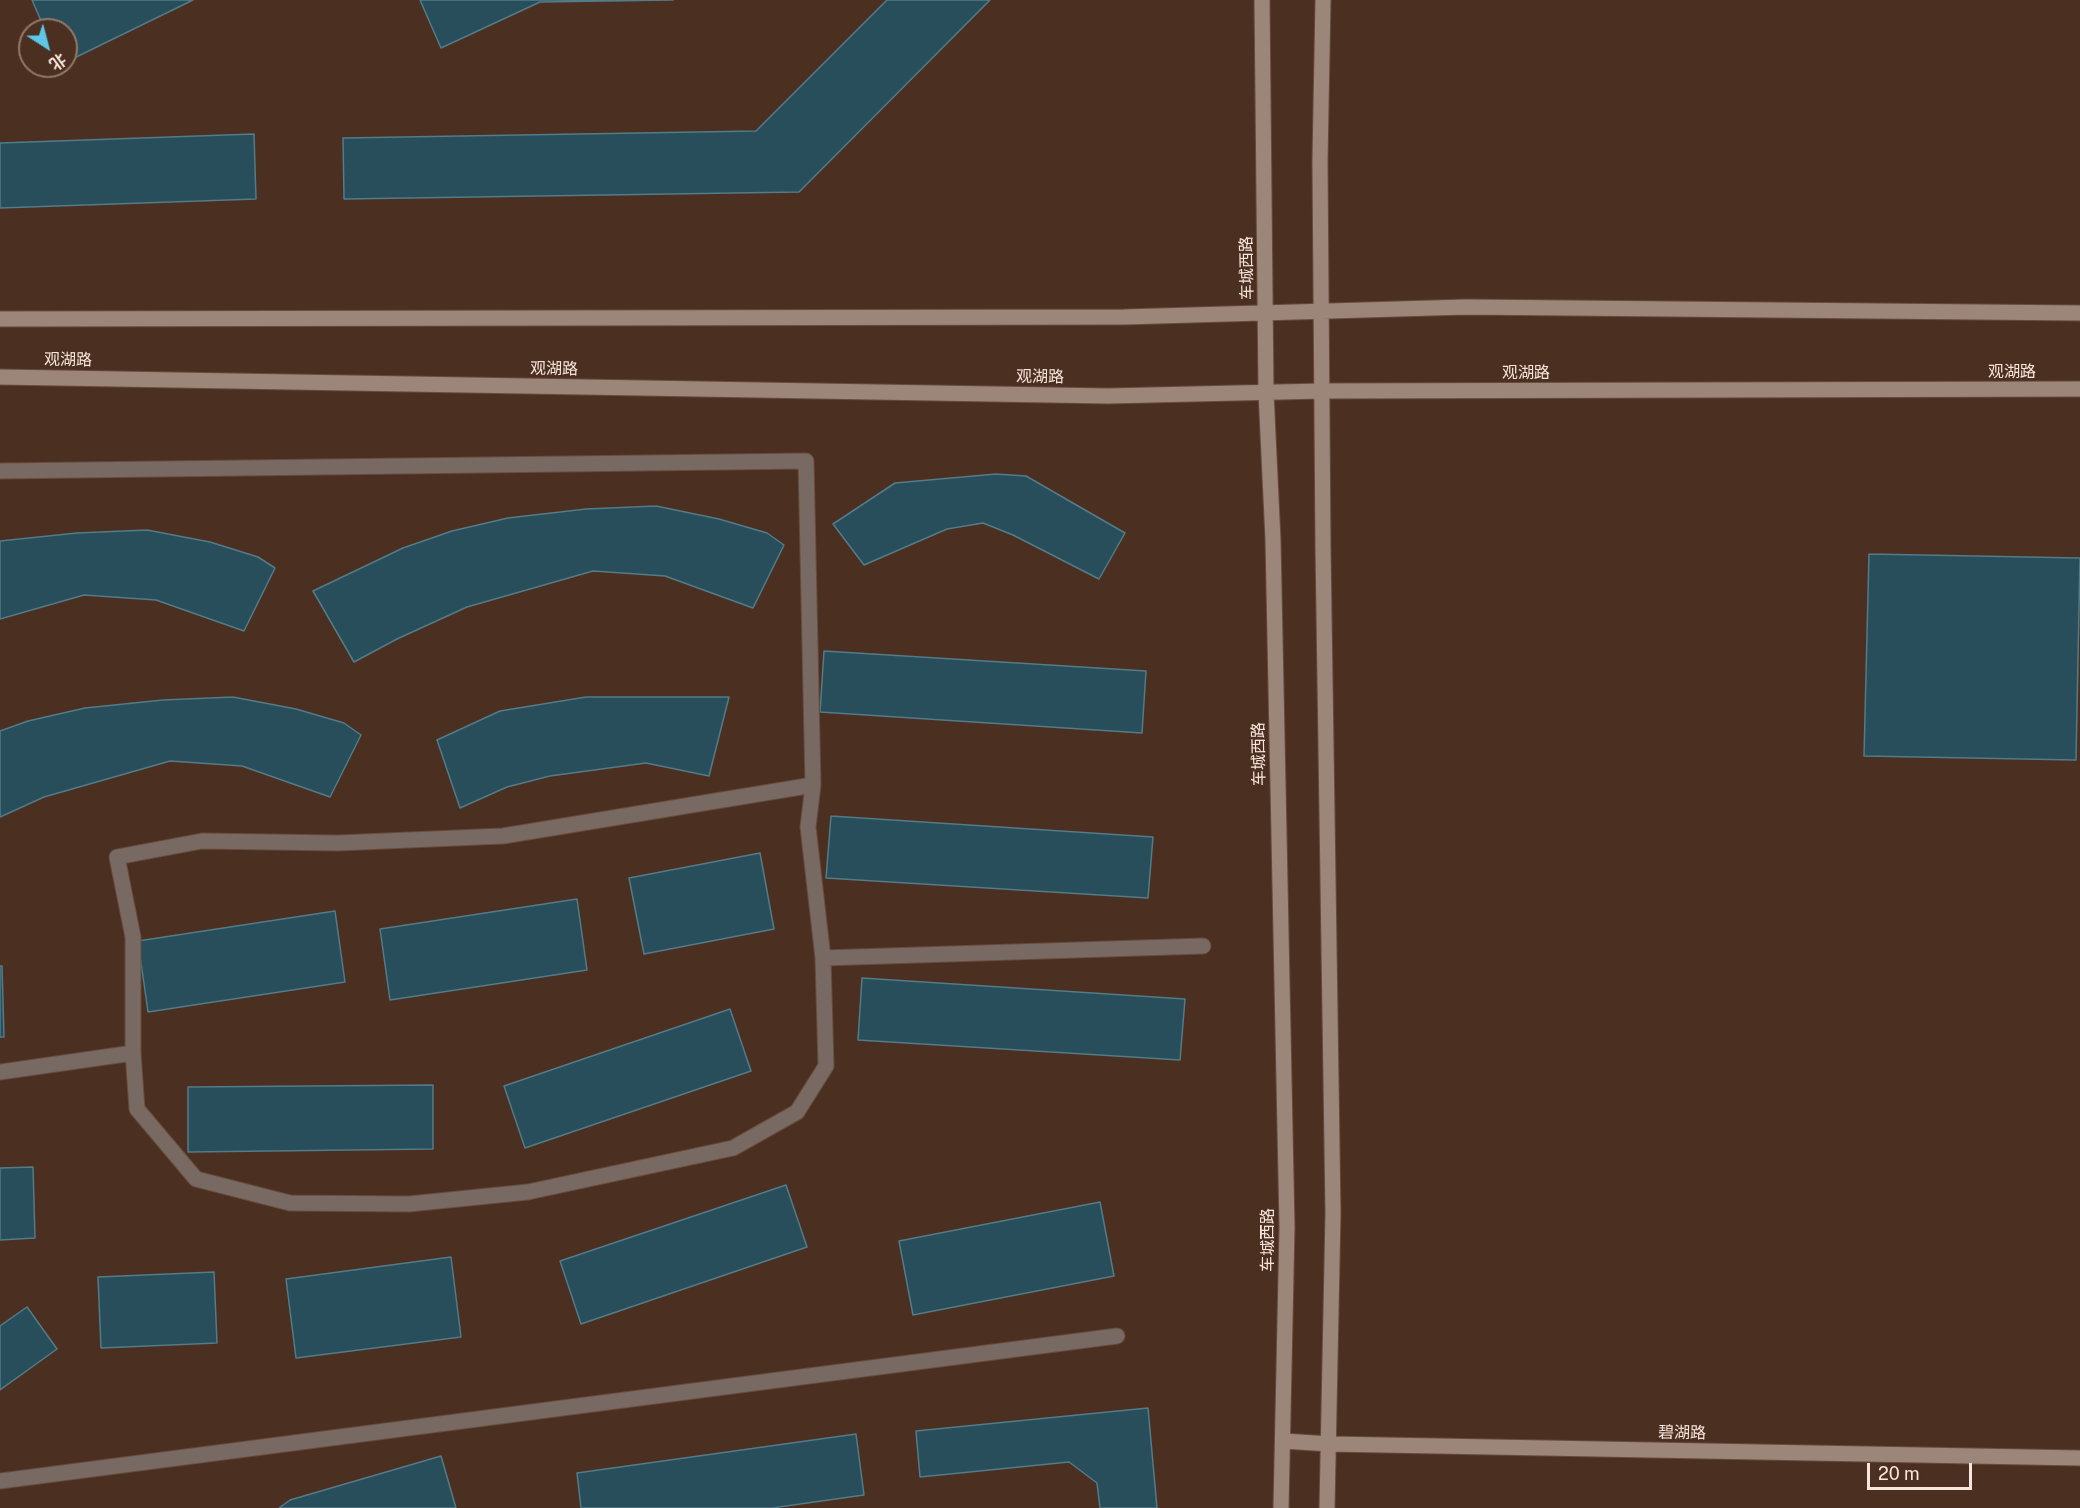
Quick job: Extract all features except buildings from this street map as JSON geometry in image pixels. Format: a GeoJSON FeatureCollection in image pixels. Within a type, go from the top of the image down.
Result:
{"type":"FeatureCollection","features":[{"type":"Feature","properties":{"kind":"street","name":"车城西路"},"geometry":{"type":"LineString","coordinates":[[1262,0],[1266,392],[1273,540],[1287,1215],[1281,1508]]}},
{"type":"Feature","properties":{"kind":"street"},"geometry":{"type":"LineString","coordinates":[[1323,0],[1320,161],[1322,391],[1334,1213],[1327,1508]]}},
{"type":"Feature","properties":{"kind":"street"},"geometry":{"type":"LineString","coordinates":[[0,319],[1100,317],[1477,308],[2080,313]]}},
{"type":"Feature","properties":{"kind":"street","name":"观湖路"},"geometry":{"type":"LineString","coordinates":[[0,377],[1108,396],[1322,391],[2080,389]]}},
{"type":"Feature","properties":{"kind":"street"},"geometry":{"type":"LineString","coordinates":[[0,471],[806,461],[813,785],[808,827],[823,958],[826,1066],[797,1112],[733,1148],[528,1192],[409,1204],[290,1203],[196,1179],[137,1109],[133,1053],[133,937],[117,857],[202,841],[338,843],[503,836],[813,785]]}},
{"type":"Feature","properties":{"kind":"street"},"geometry":{"type":"LineString","coordinates":[[823,958],[1203,946]]}},
{"type":"Feature","properties":{"kind":"street"},"geometry":{"type":"LineString","coordinates":[[0,1072],[133,1053]]}},
{"type":"Feature","properties":{"kind":"street"},"geometry":{"type":"LineString","coordinates":[[0,1481],[1118,1336]]}},
{"type":"Feature","properties":{"kind":"street","name":"碧湖路"},"geometry":{"type":"LineString","coordinates":[[1283,1441],[1330,1444],[2080,1458]]}}]}
